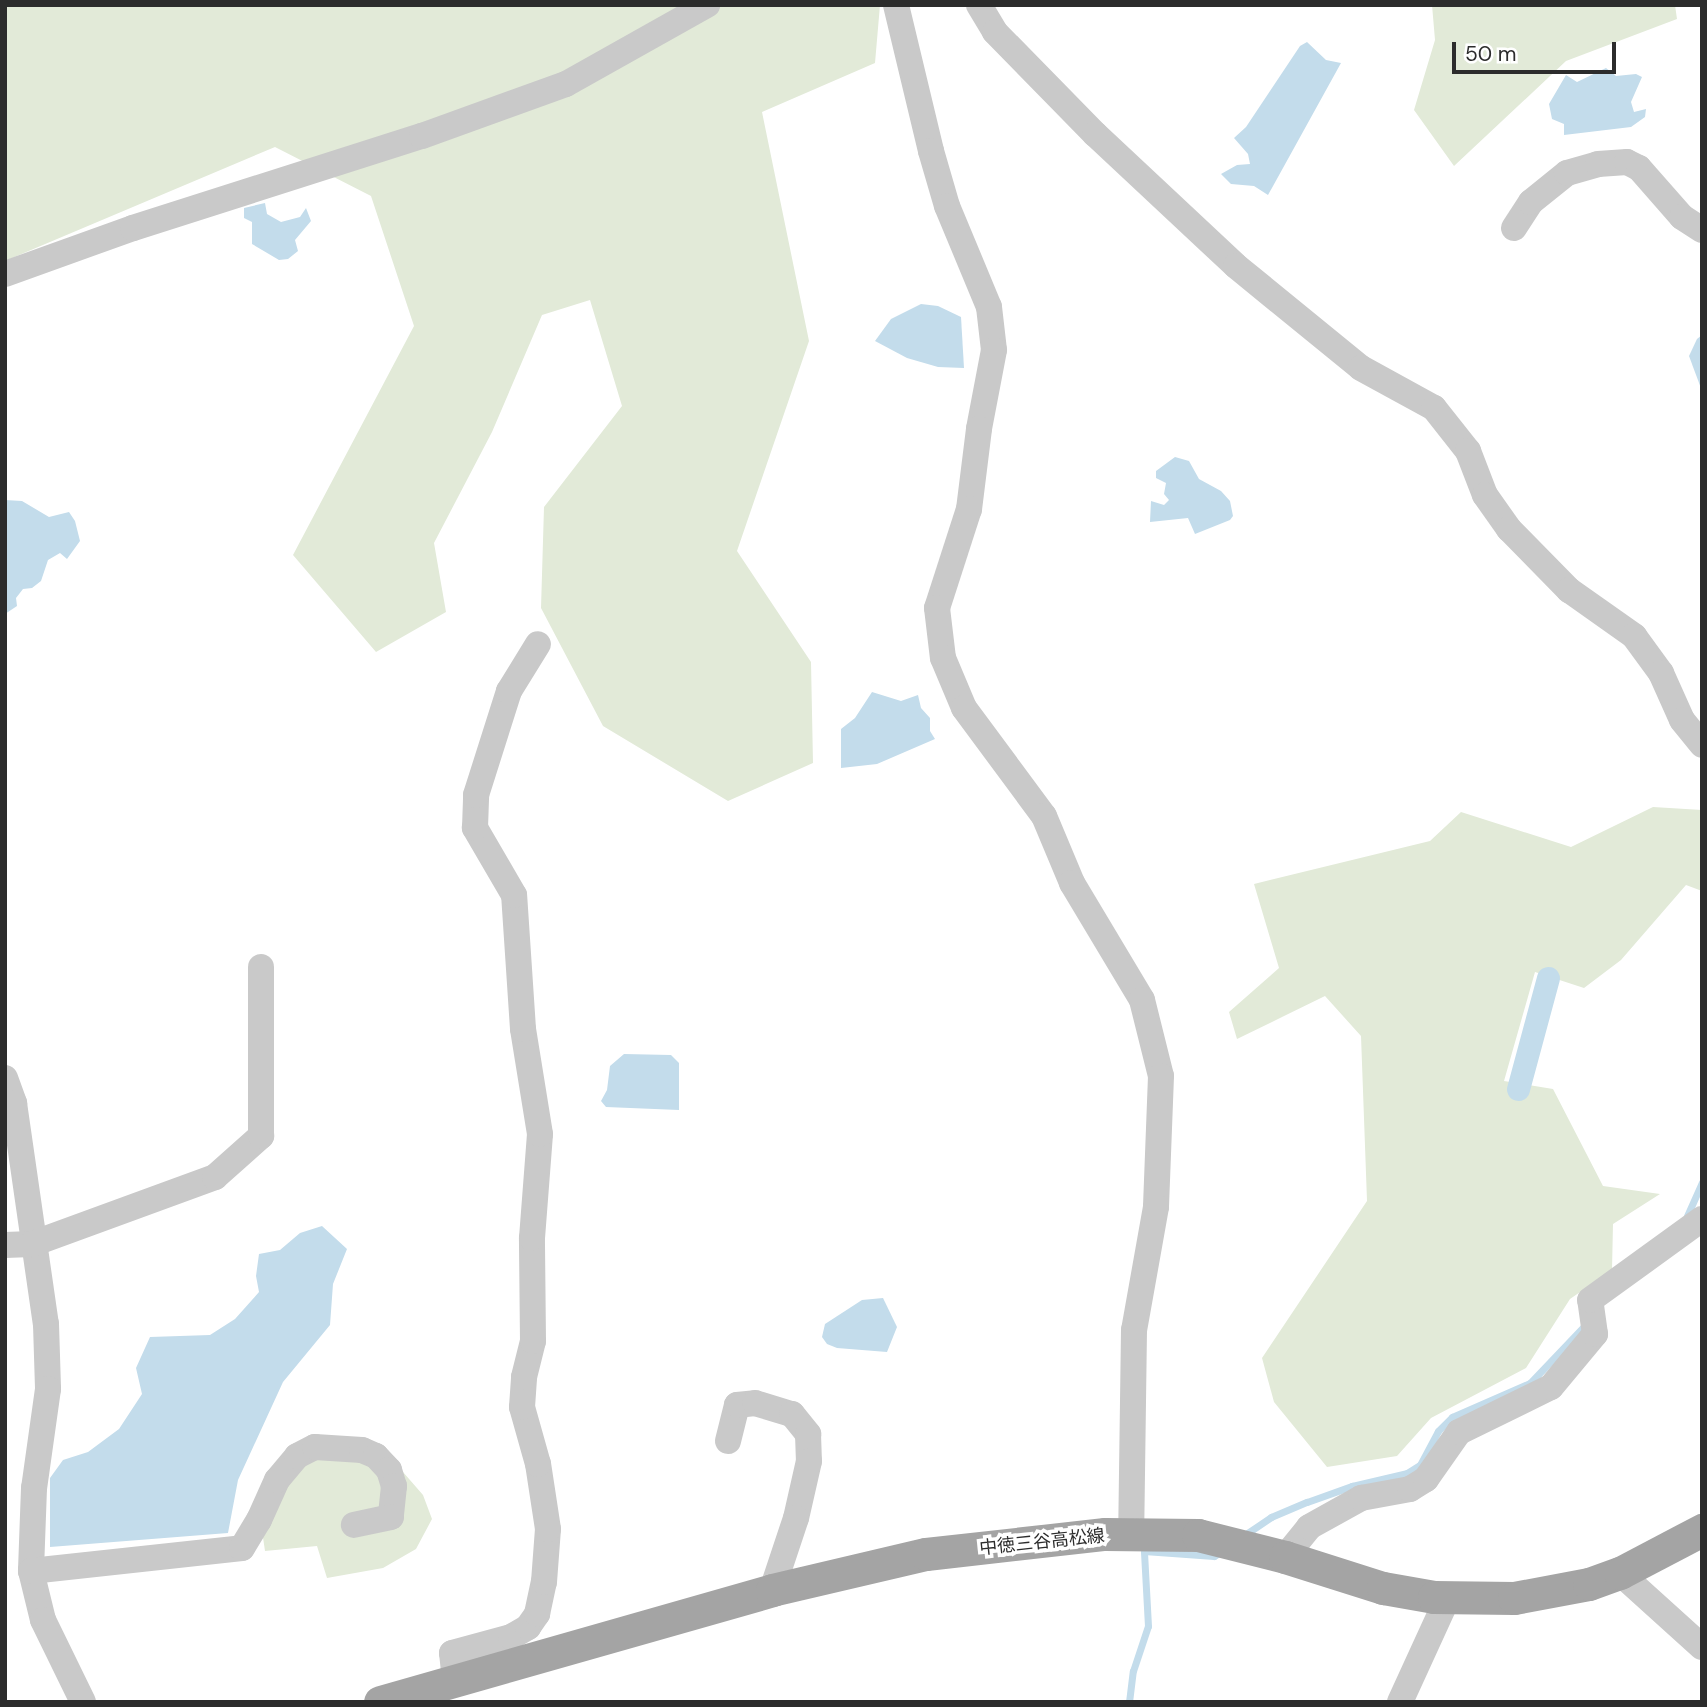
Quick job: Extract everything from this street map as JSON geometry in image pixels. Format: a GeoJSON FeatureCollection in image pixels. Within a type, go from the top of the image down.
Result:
{"type":"FeatureCollection","features":[{"type":"Feature","properties":{"kind":"main road","name":"中徳三谷高松線"},"geometry":{"type":"LineString","coordinates":[[382,1701],[772,1590],[926,1554],[1131,1534],[1198,1535],[1285,1557],[1383,1588],[1448,1597],[1514,1598],[1553,1593],[1620,1573],[1702,1530]]}},
{"type":"Feature","properties":{"kind":"street"},"geometry":{"type":"LineString","coordinates":[[5,274],[133,228],[422,136],[566,84],[707,5]]}},
{"type":"Feature","properties":{"kind":"street"},"geometry":{"type":"LineString","coordinates":[[896,5],[931,151],[947,206],[989,307],[995,350],[979,429],[969,509],[958,552],[937,608],[943,658],[964,708],[1044,816],[1072,883],[1142,1000],[1161,1076],[1156,1207],[1135,1330],[1131,1534]]}},
{"type":"Feature","properties":{"kind":"street"},"geometry":{"type":"LineString","coordinates":[[978,5],[995,32],[1095,134],[1236,266],[1361,368],[1434,408],[1468,451],[1485,495],[1509,529],[1569,590],[1634,636],[1661,673],[1682,720],[1702,745]]}},
{"type":"Feature","properties":{"kind":"street"},"geometry":{"type":"LineString","coordinates":[[1514,228],[1531,202],[1567,173],[1598,164],[1627,162],[1639,169],[1682,217],[1702,230]]}},
{"type":"Feature","properties":{"kind":"street"},"geometry":{"type":"LineString","coordinates":[[456,1681],[452,1653],[511,1637],[528,1627],[537,1614],[544,1582],[548,1530],[538,1464],[522,1407],[524,1377],[533,1341],[532,1238],[540,1134],[523,1029],[514,895],[475,828],[476,796],[509,691],[538,644]]}},
{"type":"Feature","properties":{"kind":"street"},"geometry":{"type":"LineString","coordinates":[[5,1245],[32,1244],[215,1177],[261,1136],[261,967]]}},
{"type":"Feature","properties":{"kind":"street"},"geometry":{"type":"LineString","coordinates":[[8,1092],[46,1324],[48,1389],[34,1488],[31,1570],[43,1620],[82,1702]]}},
{"type":"Feature","properties":{"kind":"street"},"geometry":{"type":"LineString","coordinates":[[1285,1557],[1309,1527],[1361,1498],[1410,1489],[1426,1479],[1459,1432],[1552,1387],[1595,1334],[1590,1300],[1702,1219]]}},
{"type":"Feature","properties":{"kind":"street"},"geometry":{"type":"LineString","coordinates":[[728,1441],[737,1405],[755,1403],[792,1414],[808,1434],[806,1472],[796,1518],[772,1590]]}},
{"type":"Feature","properties":{"kind":"street"},"geometry":{"type":"LineString","coordinates":[[31,1570],[242,1548],[259,1520],[277,1480],[297,1456],[315,1447],[362,1450],[376,1456],[389,1470],[394,1486],[391,1517],[354,1525]]}},
{"type":"Feature","properties":{"kind":"street"},"geometry":{"type":"LineString","coordinates":[[1620,1573],[1702,1647]]}},
{"type":"Feature","properties":{"kind":"street"},"geometry":{"type":"LineString","coordinates":[[1401,1702],[1448,1597]]}},
{"type":"Feature","properties":{"kind":"green space"},"geometry":{"type":"Polygon","coordinates":[[[5,5],[880,5],[875,63],[762,112],[809,341],[737,551],[811,662],[813,763],[728,801],[603,726],[541,608],[544,507],[622,406],[590,300],[542,315],[492,432],[434,543],[446,612],[376,652],[293,555],[414,326],[371,196],[275,147],[5,261],[5,5]]]}},
{"type":"Feature","properties":{"kind":"green space"},"geometry":{"type":"Polygon","coordinates":[[[1432,5],[1675,5],[1677,19],[1566,61],[1454,166],[1414,110],[1435,40],[1432,5]]]}},
{"type":"Feature","properties":{"kind":"green space"},"geometry":{"type":"Polygon","coordinates":[[[1653,807],[1702,810],[1702,891],[1686,885],[1621,960],[1584,988],[1535,972],[1504,1081],[1553,1089],[1603,1186],[1660,1194],[1613,1224],[1612,1270],[1570,1299],[1526,1368],[1431,1418],[1397,1456],[1327,1467],[1274,1402],[1262,1358],[1367,1201],[1361,1036],[1325,996],[1237,1039],[1229,1012],[1279,968],[1254,884],[1430,841],[1461,812],[1571,847],[1653,807]]]}},
{"type":"Feature","properties":{"kind":"green space"},"geometry":{"type":"Polygon","coordinates":[[[331,1454],[403,1472],[423,1495],[432,1519],[416,1549],[383,1568],[327,1578],[317,1546],[265,1551],[261,1524],[302,1455],[331,1454]]]}},
{"type":"Feature","properties":{"kind":"water"},"geometry":{"type":"Polygon","coordinates":[[[1307,42],[1326,60],[1341,63],[1268,195],[1254,186],[1231,184],[1221,174],[1237,165],[1250,164],[1248,154],[1234,138],[1246,127],[1300,46],[1307,42]]]}},
{"type":"Feature","properties":{"kind":"water"},"geometry":{"type":"Polygon","coordinates":[[[1606,68],[1616,76],[1636,74],[1642,77],[1631,102],[1634,112],[1646,109],[1645,117],[1631,127],[1564,135],[1564,124],[1552,119],[1549,104],[1566,75],[1577,82],[1606,68]]]}},
{"type":"Feature","properties":{"kind":"water"},"geometry":{"type":"Polygon","coordinates":[[[265,203],[267,214],[281,222],[300,217],[306,208],[311,221],[295,240],[298,251],[288,259],[279,260],[252,244],[252,222],[244,218],[244,208],[265,203]]]}},
{"type":"Feature","properties":{"kind":"water"},"geometry":{"type":"Polygon","coordinates":[[[921,304],[938,306],[961,317],[964,368],[938,367],[907,358],[875,341],[891,319],[921,304]]]}},
{"type":"Feature","properties":{"kind":"water"},"geometry":{"type":"Polygon","coordinates":[[[1702,335],[1702,391],[1689,356],[1697,339],[1702,335]]]}},
{"type":"Feature","properties":{"kind":"water"},"geometry":{"type":"Polygon","coordinates":[[[1175,457],[1189,461],[1199,479],[1221,491],[1230,501],[1233,516],[1230,520],[1195,534],[1188,518],[1150,522],[1151,501],[1164,505],[1169,500],[1164,494],[1166,483],[1156,478],[1156,471],[1175,457]]]}},
{"type":"Feature","properties":{"kind":"water"},"geometry":{"type":"Polygon","coordinates":[[[5,500],[22,501],[49,517],[69,512],[75,521],[80,541],[67,559],[60,553],[48,560],[41,581],[32,588],[23,589],[16,598],[17,606],[5,614],[5,500]]]}},
{"type":"Feature","properties":{"kind":"water"},"geometry":{"type":"Polygon","coordinates":[[[872,692],[901,701],[918,695],[921,708],[930,718],[930,731],[935,739],[877,764],[841,768],[841,729],[855,718],[872,692]]]}},
{"type":"Feature","properties":{"kind":"water"},"geometry":{"type":"Polygon","coordinates":[[[624,1054],[671,1055],[679,1063],[679,1110],[606,1107],[601,1101],[607,1090],[610,1066],[624,1054]]]}},
{"type":"Feature","properties":{"kind":"water"},"geometry":{"type":"Polygon","coordinates":[[[322,1226],[347,1249],[333,1284],[330,1325],[283,1382],[238,1480],[228,1533],[50,1547],[50,1478],[63,1460],[88,1452],[119,1429],[142,1394],[136,1368],[150,1337],[210,1335],[235,1319],[259,1292],[256,1276],[259,1254],[280,1250],[300,1233],[322,1226]]]}},
{"type":"Feature","properties":{"kind":"water"},"geometry":{"type":"Polygon","coordinates":[[[883,1298],[897,1327],[887,1352],[837,1348],[827,1344],[822,1337],[825,1324],[862,1300],[883,1298]]]}},
{"type":"Feature","properties":{"kind":"waterway"},"geometry":{"type":"LineString","coordinates":[[1518,1089],[1548,978]]}},
{"type":"Feature","properties":{"kind":"waterway"},"geometry":{"type":"LineString","coordinates":[[1687,1216],[1702,1182]]}},
{"type":"Feature","properties":{"kind":"waterway"},"geometry":{"type":"LineString","coordinates":[[1243,1536],[1271,1517],[1307,1502],[1352,1486],[1407,1473],[1420,1465],[1438,1431],[1452,1417],[1530,1383],[1587,1323]]}},
{"type":"Feature","properties":{"kind":"waterway"},"geometry":{"type":"LineString","coordinates":[[1129,1702],[1133,1671],[1148,1626],[1144,1551],[1214,1556],[1219,1553]]}}]}
